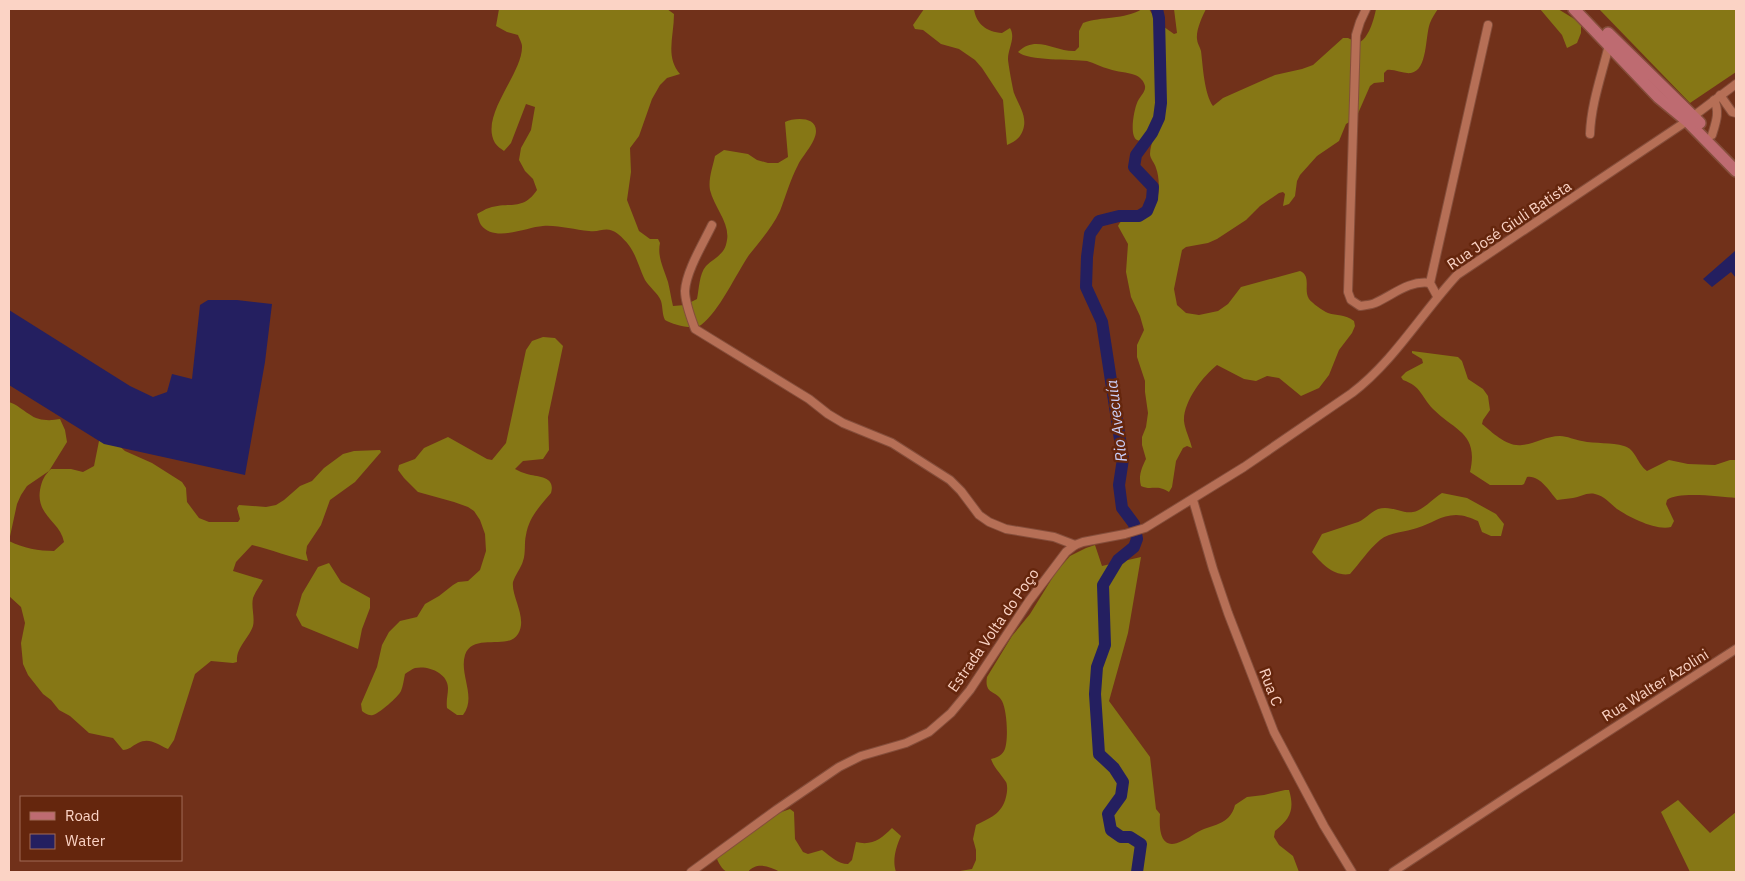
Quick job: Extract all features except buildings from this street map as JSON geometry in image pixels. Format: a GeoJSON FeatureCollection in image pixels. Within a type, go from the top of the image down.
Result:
{"type":"FeatureCollection","features":[{"type":"Feature","properties":{"kind":"main road"},"geometry":{"type":"LineString","coordinates":[[1574,9],[1658,97],[1712,135],[1736,160]]}},
{"type":"Feature","properties":{"kind":"main road"},"geometry":{"type":"LineString","coordinates":[[1584,9],[1690,118],[1736,171]]}},
{"type":"Feature","properties":{"kind":"street"},"geometry":{"type":"LineString","coordinates":[[1366,9],[1356,35],[1348,292],[1351,300],[1360,306],[1374,304],[1402,288],[1421,282],[1430,284]]}},
{"type":"Feature","properties":{"kind":"street"},"geometry":{"type":"LineString","coordinates":[[1437,296],[1430,284],[1488,26]]}},
{"type":"Feature","properties":{"kind":"street"},"geometry":{"type":"LineString","coordinates":[[1590,134],[1590,122],[1609,46]]}},
{"type":"Feature","properties":{"kind":"street","name":"Rua José Giuli Batista"},"geometry":{"type":"LineString","coordinates":[[1145,528],[1193,500],[1367,382],[1391,356],[1437,296],[1456,275],[1690,118],[1736,84]]}},
{"type":"Feature","properties":{"kind":"street"},"geometry":{"type":"LineString","coordinates":[[1716,122],[1734,112],[1717,98]]}},
{"type":"Feature","properties":{"kind":"street"},"geometry":{"type":"LineString","coordinates":[[1712,135],[1718,114],[1717,98]]}},
{"type":"Feature","properties":{"kind":"street"},"geometry":{"type":"LineString","coordinates":[[712,225],[692,267],[685,291],[690,316],[696,329],[809,399],[843,423],[892,442],[944,476],[961,490],[979,515],[989,522],[1006,529],[1054,537],[1075,545]]}},
{"type":"Feature","properties":{"kind":"street","name":"Rua C"},"geometry":{"type":"LineString","coordinates":[[1193,500],[1228,613],[1274,732],[1324,826],[1352,872]]}},
{"type":"Feature","properties":{"kind":"street","name":"Estrada Volta do Poço"},"geometry":{"type":"LineString","coordinates":[[691,872],[839,767],[861,756],[906,743],[929,732],[951,713],[970,690],[1066,552],[1075,545],[1091,540],[1125,534],[1145,528]]}},
{"type":"Feature","properties":{"kind":"street","name":"Rua Walter Azolini"},"geometry":{"type":"LineString","coordinates":[[1393,872],[1589,743],[1735,652]]}},
{"type":"Feature","properties":{"kind":"shaded area"},"geometry":{"type":"Polygon","coordinates":[[[499,9],[667,9],[674,14],[671,46],[673,61],[680,74],[667,78],[660,85],[652,99],[639,136],[630,148],[631,172],[627,200],[639,231],[650,239],[658,239],[660,243],[660,258],[673,306],[685,305],[697,299],[704,269],[722,252],[726,245],[726,227],[710,190],[710,177],[715,156],[724,150],[748,154],[757,160],[768,163],[778,163],[788,157],[785,122],[804,119],[815,126],[814,140],[795,171],[777,217],[749,255],[721,302],[701,325],[693,327],[683,326],[665,320],[658,295],[645,280],[629,245],[614,231],[589,231],[543,226],[511,233],[494,233],[481,225],[477,214],[496,206],[520,204],[531,197],[537,190],[533,179],[525,171],[519,160],[521,148],[531,130],[535,107],[526,104],[511,143],[504,151],[495,143],[492,132],[497,107],[516,69],[522,46],[518,35],[496,26],[499,9]]]}},
{"type":"Feature","properties":{"kind":"shaded area"},"geometry":{"type":"Polygon","coordinates":[[[924,9],[974,9],[977,19],[987,29],[1002,33],[1010,28],[1012,36],[1008,55],[1009,66],[1014,93],[1023,113],[1024,122],[1022,133],[1016,140],[1007,145],[1003,100],[975,60],[959,49],[941,44],[923,30],[915,29],[913,25],[924,9]]]}},
{"type":"Feature","properties":{"kind":"shaded area"},"geometry":{"type":"Polygon","coordinates":[[[1142,9],[1149,9],[1157,22],[1174,34],[1177,33],[1174,9],[1206,9],[1198,28],[1197,42],[1201,51],[1206,87],[1213,106],[1223,98],[1275,75],[1313,65],[1343,38],[1348,38],[1358,43],[1362,41],[1370,28],[1376,9],[1438,9],[1428,29],[1425,52],[1420,66],[1411,73],[1387,70],[1384,73],[1384,82],[1374,83],[1370,86],[1356,118],[1346,124],[1339,141],[1317,156],[1300,175],[1297,181],[1295,196],[1289,204],[1283,206],[1285,194],[1283,192],[1279,193],[1260,206],[1246,220],[1217,239],[1208,243],[1186,247],[1182,250],[1174,289],[1177,305],[1186,313],[1199,315],[1218,311],[1228,304],[1241,287],[1300,271],[1306,276],[1307,295],[1310,301],[1328,313],[1351,319],[1354,321],[1355,326],[1339,350],[1329,375],[1319,388],[1301,396],[1279,378],[1267,376],[1256,381],[1244,379],[1217,365],[1200,383],[1190,398],[1184,421],[1192,448],[1187,446],[1183,448],[1176,461],[1172,487],[1169,492],[1161,488],[1141,486],[1140,482],[1141,472],[1146,459],[1142,437],[1148,413],[1145,381],[1137,357],[1137,345],[1144,330],[1131,297],[1126,272],[1128,244],[1118,226],[1125,219],[1151,211],[1154,207],[1159,188],[1158,177],[1150,154],[1153,138],[1139,141],[1133,134],[1135,111],[1145,88],[1144,84],[1142,79],[1135,75],[1112,70],[1087,61],[1031,57],[1018,52],[1032,44],[1075,51],[1079,47],[1079,31],[1083,23],[1128,15],[1142,9]]]}},
{"type":"Feature","properties":{"kind":"shaded area"},"geometry":{"type":"Polygon","coordinates":[[[1540,9],[1558,9],[1581,23],[1581,33],[1577,43],[1567,48],[1562,35],[1540,9]]]}},
{"type":"Feature","properties":{"kind":"shaded area"},"geometry":{"type":"Polygon","coordinates":[[[1599,9],[1736,9],[1736,72],[1690,103],[1599,9]]]}},
{"type":"Feature","properties":{"kind":"shaded area"},"geometry":{"type":"Polygon","coordinates":[[[543,337],[555,338],[563,346],[548,417],[549,450],[543,459],[523,461],[515,469],[526,474],[545,478],[549,480],[552,487],[551,493],[536,512],[527,529],[524,558],[513,582],[521,628],[513,639],[475,644],[469,648],[465,655],[464,663],[468,701],[463,715],[457,715],[447,708],[448,688],[445,678],[436,671],[420,667],[414,668],[405,674],[401,691],[396,697],[376,714],[367,714],[362,711],[361,704],[377,667],[382,645],[389,632],[400,621],[417,617],[425,604],[453,585],[458,582],[468,581],[480,570],[486,551],[485,534],[480,520],[474,511],[454,502],[418,492],[398,470],[399,465],[415,459],[424,448],[448,437],[492,460],[506,443],[526,350],[532,341],[543,337]]]}},
{"type":"Feature","properties":{"kind":"shaded area"},"geometry":{"type":"Polygon","coordinates":[[[1412,351],[1458,357],[1462,361],[1468,379],[1483,389],[1488,396],[1490,410],[1482,424],[1506,442],[1522,445],[1560,436],[1587,442],[1619,445],[1631,450],[1647,471],[1669,460],[1688,464],[1715,465],[1736,460],[1736,498],[1700,495],[1673,497],[1667,500],[1666,504],[1674,521],[1671,527],[1665,528],[1635,519],[1595,494],[1557,500],[1544,484],[1532,477],[1527,477],[1522,485],[1490,485],[1470,472],[1471,449],[1463,434],[1433,409],[1414,386],[1401,377],[1406,372],[1423,363],[1422,359],[1412,353],[1412,351]]]}},
{"type":"Feature","properties":{"kind":"shaded area"},"geometry":{"type":"Polygon","coordinates":[[[9,402],[36,418],[60,419],[65,430],[67,442],[49,471],[27,486],[21,495],[17,504],[9,541],[9,402]]]}},
{"type":"Feature","properties":{"kind":"shaded area"},"geometry":{"type":"Polygon","coordinates":[[[100,436],[110,438],[125,451],[152,463],[182,482],[186,488],[187,502],[199,518],[209,522],[238,522],[240,519],[237,508],[239,505],[266,507],[276,505],[300,486],[312,481],[324,468],[343,454],[354,451],[380,450],[381,452],[355,482],[330,500],[321,525],[307,546],[308,561],[252,545],[236,562],[233,571],[263,580],[253,598],[253,626],[238,652],[237,662],[211,661],[195,674],[174,740],[168,749],[153,742],[142,741],[123,750],[113,738],[89,733],[70,716],[59,710],[28,675],[23,664],[21,643],[25,623],[21,607],[9,596],[9,541],[31,549],[54,551],[64,542],[62,535],[42,506],[40,490],[42,483],[51,469],[71,469],[83,472],[94,466],[100,436]]]}},
{"type":"Feature","properties":{"kind":"shaded area"},"geometry":{"type":"Polygon","coordinates":[[[1442,493],[1467,498],[1496,514],[1504,524],[1501,536],[1491,536],[1482,532],[1478,521],[1459,515],[1451,515],[1384,537],[1350,574],[1333,571],[1324,565],[1312,552],[1322,534],[1358,522],[1378,509],[1417,511],[1442,493]]]}},
{"type":"Feature","properties":{"kind":"shaded area"},"geometry":{"type":"Polygon","coordinates":[[[1095,545],[1102,566],[1141,557],[1128,633],[1109,701],[1150,757],[1156,809],[1160,814],[1162,837],[1169,844],[1175,844],[1224,821],[1233,812],[1235,805],[1247,797],[1289,790],[1291,797],[1290,814],[1275,831],[1274,837],[1279,845],[1293,856],[1299,872],[954,872],[972,869],[976,860],[973,839],[976,825],[991,818],[1002,808],[1007,794],[1006,782],[991,759],[1001,754],[1006,747],[1007,726],[1004,705],[1000,698],[987,687],[987,677],[1012,636],[1030,614],[1056,572],[1070,556],[1095,545]]]}},
{"type":"Feature","properties":{"kind":"shaded area"},"geometry":{"type":"Polygon","coordinates":[[[329,563],[341,582],[370,598],[370,608],[362,629],[358,649],[302,626],[296,615],[302,594],[318,567],[329,563]]]}},
{"type":"Feature","properties":{"kind":"shaded area"},"geometry":{"type":"Polygon","coordinates":[[[1678,800],[1710,833],[1736,812],[1736,872],[1690,872],[1661,812],[1678,800]]]}},
{"type":"Feature","properties":{"kind":"shaded area"},"geometry":{"type":"Polygon","coordinates":[[[790,809],[794,812],[795,839],[803,852],[808,854],[822,850],[844,864],[848,864],[852,860],[856,842],[867,843],[876,841],[892,828],[901,836],[895,854],[896,872],[780,872],[768,867],[759,866],[748,872],[731,873],[722,868],[716,857],[773,815],[790,809]]]}},
{"type":"Feature","properties":{"kind":"water"},"geometry":{"type":"Polygon","coordinates":[[[1735,251],[1736,278],[1731,272],[1712,287],[1703,279],[1735,251]]]}},
{"type":"Feature","properties":{"kind":"water"},"geometry":{"type":"Polygon","coordinates":[[[208,300],[237,300],[272,304],[265,362],[245,475],[104,444],[9,385],[9,310],[130,386],[153,397],[167,392],[172,374],[192,379],[200,305],[208,300]]]}},
{"type":"Feature","properties":{"kind":"waterway","name":"Rio Avecuía"},"geometry":{"type":"LineString","coordinates":[[1137,872],[1141,844],[1130,837],[1121,837],[1111,830],[1108,814],[1121,796],[1123,782],[1114,768],[1099,754],[1095,694],[1097,667],[1105,645],[1103,585],[1118,560],[1134,547],[1137,539],[1134,524],[1122,508],[1119,485],[1123,459],[1102,322],[1086,287],[1090,234],[1099,221],[1119,216],[1139,216],[1147,211],[1152,199],[1153,187],[1134,167],[1136,155],[1152,133],[1159,118],[1161,103],[1159,18],[1157,9]]}}]}
